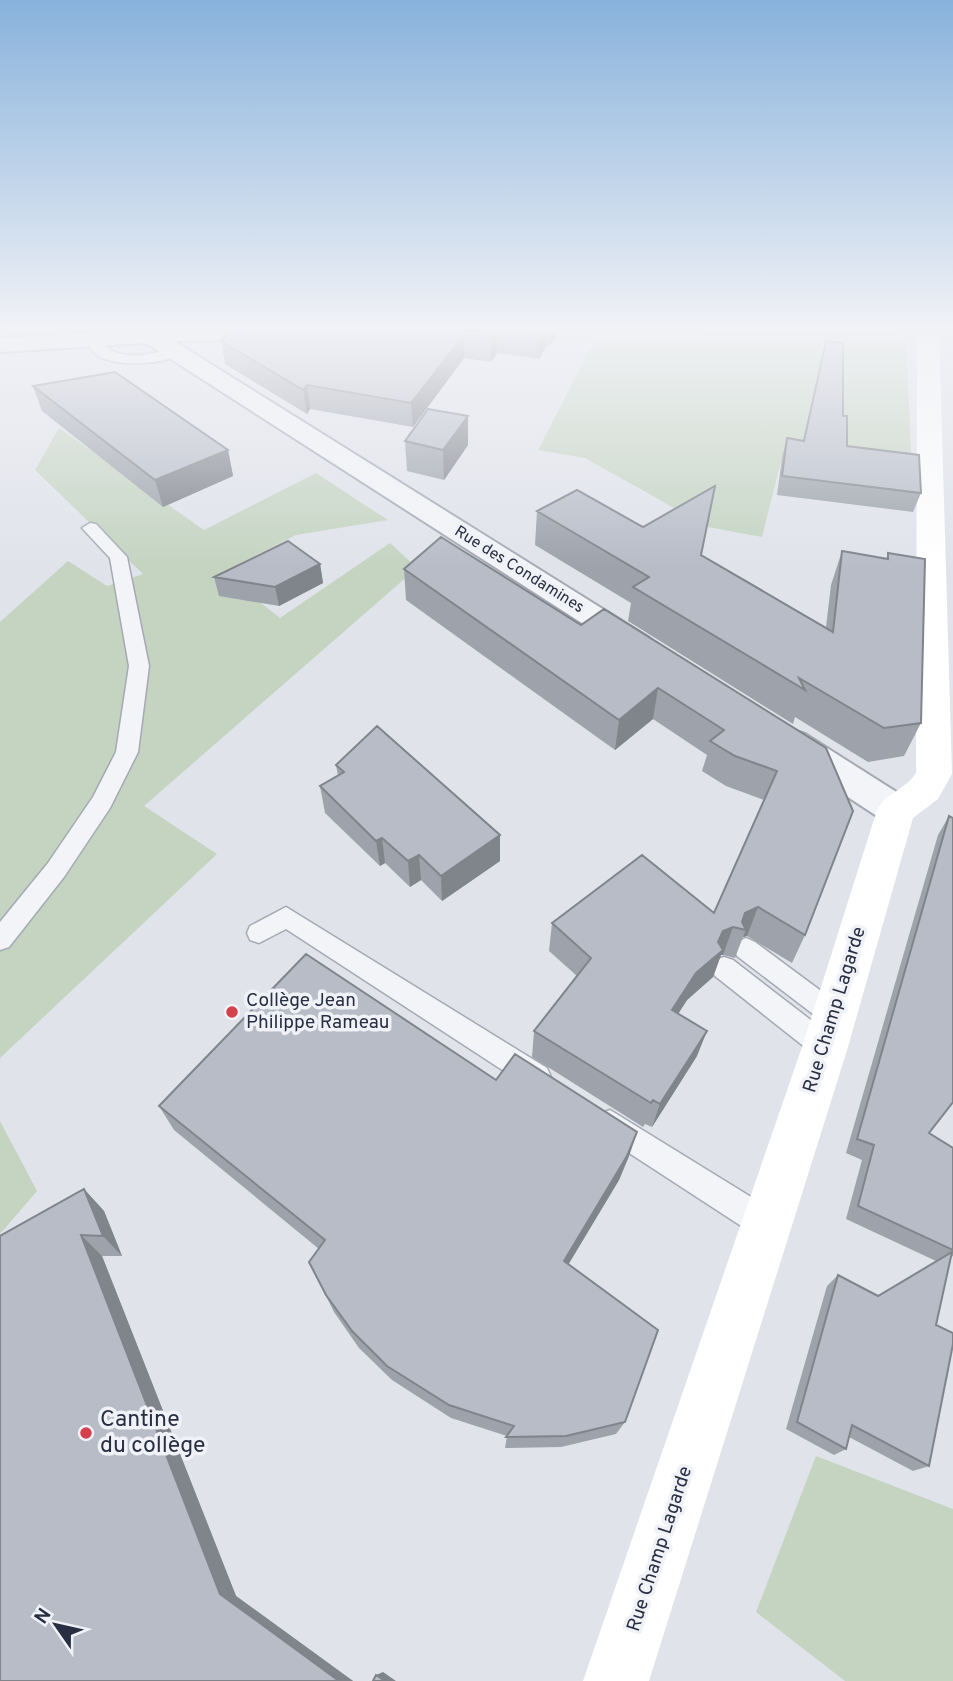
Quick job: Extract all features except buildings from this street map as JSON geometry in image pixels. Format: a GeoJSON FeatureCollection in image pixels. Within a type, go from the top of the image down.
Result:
{"type":"FeatureCollection","features":[{"type":"Feature","properties":{"kind":"main road"},"geometry":{"type":"LineString","coordinates":[[896,810],[925,789],[945,757],[931,409]]}},
{"type":"Feature","properties":{"kind":"main road","name":"Rue Champ Lagarde"},"geometry":{"type":"LineString","coordinates":[[616,1681],[830,1031],[896,810]]}},
{"type":"Feature","properties":{"kind":"street","name":"Rue des Condamines"},"geometry":{"type":"LineString","coordinates":[[266,409],[664,662]]}},
{"type":"Feature","properties":{"kind":"street"},"geometry":{"type":"LineString","coordinates":[[769,728],[896,810]]}},
{"type":"Feature","properties":{"kind":"lane"},"geometry":{"type":"LineString","coordinates":[[0,940],[56,870],[102,802],[127,752],[139,666],[118,557],[90,528]]}},
{"type":"Feature","properties":{"kind":"lane"},"geometry":{"type":"LineString","coordinates":[[259,933],[286,917],[555,1089]]}},
{"type":"Feature","properties":{"kind":"lane"},"geometry":{"type":"LineString","coordinates":[[746,950],[830,1031]]}},
{"type":"Feature","properties":{"kind":"lane"},"geometry":{"type":"LineString","coordinates":[[724,968],[830,1031]]}},
{"type":"Feature","properties":{"kind":"lane"},"geometry":{"type":"LineString","coordinates":[[590,1112],[766,1224]]}},
{"type":"Feature","properties":{"kind":"green space"},"geometry":{"type":"Polygon","coordinates":[[[559,409],[909,409],[912,475],[782,457],[762,537],[708,527],[585,458],[538,450],[559,409]]]}},
{"type":"Feature","properties":{"kind":"green space"},"geometry":{"type":"Polygon","coordinates":[[[59,428],[204,530],[316,473],[388,520],[296,535],[222,572],[280,618],[390,543],[417,568],[144,806],[217,854],[0,1058],[0,622],[68,561],[107,586],[143,574],[35,470],[59,428]]]}},
{"type":"Feature","properties":{"kind":"green space"},"geometry":{"type":"Polygon","coordinates":[[[0,1121],[37,1191],[0,1234],[0,1121]]]}},
{"type":"Feature","properties":{"kind":"green space"},"geometry":{"type":"Polygon","coordinates":[[[816,1456],[953,1509],[953,1681],[845,1681],[756,1612],[816,1456]]]}},
{"type":"Feature","properties":{"kind":"place","name":"Collège Jean Philippe Rameau"},"geometry":{"type":"Point","coordinates":[232,1012]}},
{"type":"Feature","properties":{"kind":"place","name":"Cantine du collège"},"geometry":{"type":"Point","coordinates":[86,1433]}}]}
